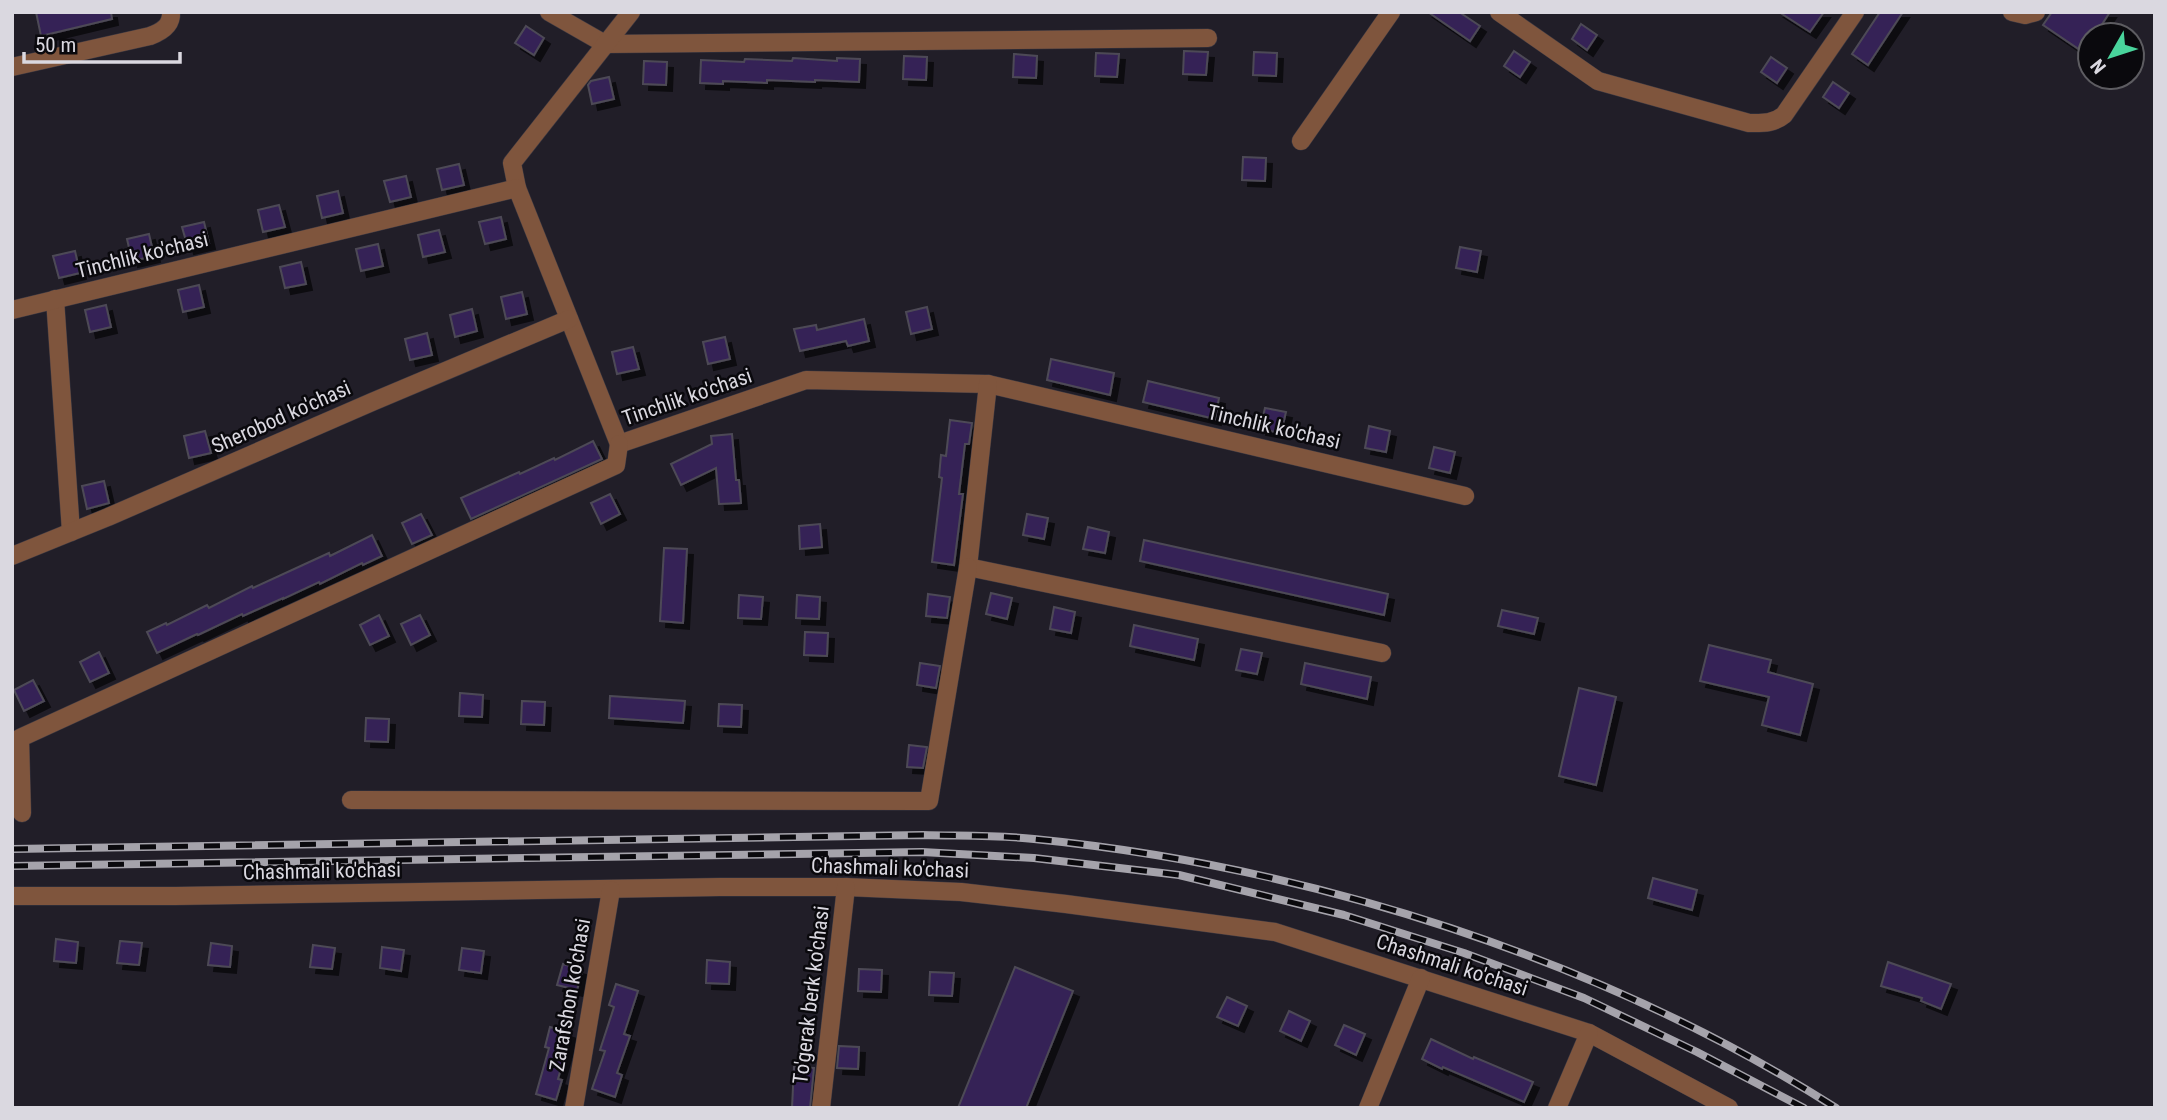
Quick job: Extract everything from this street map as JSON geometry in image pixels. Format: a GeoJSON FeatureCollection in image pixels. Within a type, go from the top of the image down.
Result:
{"type":"FeatureCollection","features":[{"type":"Feature","properties":{"kind":"street"},"geometry":{"type":"LineString","coordinates":[[12,66],[150,36],[167,27],[172,12]]}},
{"type":"Feature","properties":{"kind":"street"},"geometry":{"type":"LineString","coordinates":[[549,12],[605,44],[1208,38]]}},
{"type":"Feature","properties":{"kind":"street"},"geometry":{"type":"LineString","coordinates":[[516,188],[512,163],[631,12]]}},
{"type":"Feature","properties":{"kind":"street"},"geometry":{"type":"LineString","coordinates":[[1301,141],[1391,12]]}},
{"type":"Feature","properties":{"kind":"street"},"geometry":{"type":"LineString","coordinates":[[1499,12],[1598,81],[1749,123],[1765,124],[1784,116],[1855,12]]}},
{"type":"Feature","properties":{"kind":"street"},"geometry":{"type":"LineString","coordinates":[[2012,12],[2025,15],[2036,12]]}},
{"type":"Feature","properties":{"kind":"street","name":"Tinchlik ko'chasi"},"geometry":{"type":"LineString","coordinates":[[12,310],[516,188],[618,444],[806,380],[988,384],[1465,496]]}},
{"type":"Feature","properties":{"kind":"street"},"geometry":{"type":"LineString","coordinates":[[55,299],[71,532]]}},
{"type":"Feature","properties":{"kind":"street","name":"Sherobod ko'chasi"},"geometry":{"type":"LineString","coordinates":[[12,556],[569,320]]}},
{"type":"Feature","properties":{"kind":"street"},"geometry":{"type":"LineString","coordinates":[[351,800],[929,801],[968,568],[988,384]]}},
{"type":"Feature","properties":{"kind":"street"},"geometry":{"type":"LineString","coordinates":[[22,813],[20,738],[616,465],[618,444]]}},
{"type":"Feature","properties":{"kind":"street"},"geometry":{"type":"LineString","coordinates":[[968,568],[1382,653]]}},
{"type":"Feature","properties":{"kind":"street","name":"Chashmali ko'chasi"},"geometry":{"type":"LineString","coordinates":[[12,896],[846,887],[961,892],[1066,904],[1275,932],[1589,1033],[1730,1108]]}},
{"type":"Feature","properties":{"kind":"street","name":"To'gerak berk ko'chasi"},"geometry":{"type":"LineString","coordinates":[[821,1108],[846,887]]}},
{"type":"Feature","properties":{"kind":"street","name":"Zarafshon ko'chasi"},"geometry":{"type":"LineString","coordinates":[[574,1108],[611,890]]}},
{"type":"Feature","properties":{"kind":"street"},"geometry":{"type":"LineString","coordinates":[[1368,1108],[1421,978]]}},
{"type":"Feature","properties":{"kind":"street"},"geometry":{"type":"LineString","coordinates":[[1557,1108],[1589,1033]]}},
{"type":"Feature","properties":{"kind":"building"},"geometry":{"type":"Polygon","coordinates":[[[36,12],[111,12],[112,19],[41,36],[36,12]]]}},
{"type":"Feature","properties":{"kind":"building"},"geometry":{"type":"Polygon","coordinates":[[[1428,12],[1459,12],[1480,26],[1470,41],[1428,12]]]}},
{"type":"Feature","properties":{"kind":"building"},"geometry":{"type":"Polygon","coordinates":[[[1779,12],[1824,12],[1810,32],[1779,12]]]}},
{"type":"Feature","properties":{"kind":"building"},"geometry":{"type":"Polygon","coordinates":[[[1880,12],[1903,12],[1868,65],[1852,54],[1880,12]]]}},
{"type":"Feature","properties":{"kind":"building"},"geometry":{"type":"Polygon","coordinates":[[[2052,12],[2110,12],[2104,21],[2076,21],[2076,47],[2043,25],[2052,12]]]}},
{"type":"Feature","properties":{"kind":"building"},"geometry":{"type":"Polygon","coordinates":[[[1581,24],[1597,35],[1587,50],[1572,39],[1581,24]]]}},
{"type":"Feature","properties":{"kind":"building"},"geometry":{"type":"Polygon","coordinates":[[[526,26],[544,38],[534,55],[515,43],[526,26]]]}},
{"type":"Feature","properties":{"kind":"building"},"geometry":{"type":"Polygon","coordinates":[[[1184,51],[1208,52],[1206,75],[1183,74],[1184,51]]]}},
{"type":"Feature","properties":{"kind":"building"},"geometry":{"type":"Polygon","coordinates":[[[1514,51],[1530,62],[1520,77],[1504,66],[1514,51]]]}},
{"type":"Feature","properties":{"kind":"building"},"geometry":{"type":"Polygon","coordinates":[[[1254,52],[1277,53],[1276,76],[1253,75],[1254,52]]]}},
{"type":"Feature","properties":{"kind":"building"},"geometry":{"type":"Polygon","coordinates":[[[1096,53],[1119,54],[1117,77],[1095,76],[1096,53]]]}},
{"type":"Feature","properties":{"kind":"building"},"geometry":{"type":"Polygon","coordinates":[[[1014,54],[1037,56],[1036,78],[1013,77],[1014,54]]]}},
{"type":"Feature","properties":{"kind":"building"},"geometry":{"type":"Polygon","coordinates":[[[904,56],[927,57],[926,80],[903,79],[904,56]]]}},
{"type":"Feature","properties":{"kind":"building"},"geometry":{"type":"Polygon","coordinates":[[[1771,57],[1787,68],[1777,83],[1761,72],[1771,57]]]}},
{"type":"Feature","properties":{"kind":"building"},"geometry":{"type":"Polygon","coordinates":[[[793,58],[837,61],[837,58],[860,59],[859,82],[767,80],[767,83],[700,83],[701,60],[792,61],[793,58]]]}},
{"type":"Feature","properties":{"kind":"building"},"geometry":{"type":"Polygon","coordinates":[[[644,61],[667,62],[666,85],[643,84],[644,61]]]}},
{"type":"Feature","properties":{"kind":"building"},"geometry":{"type":"Polygon","coordinates":[[[609,77],[614,99],[592,104],[588,85],[591,81],[609,77]]]}},
{"type":"Feature","properties":{"kind":"building"},"geometry":{"type":"Polygon","coordinates":[[[1833,82],[1849,93],[1839,108],[1823,97],[1833,82]]]}},
{"type":"Feature","properties":{"kind":"building"},"geometry":{"type":"Polygon","coordinates":[[[1243,157],[1266,158],[1265,181],[1242,180],[1243,157]]]}},
{"type":"Feature","properties":{"kind":"building"},"geometry":{"type":"Polygon","coordinates":[[[459,164],[464,185],[442,190],[437,169],[459,164]]]}},
{"type":"Feature","properties":{"kind":"building"},"geometry":{"type":"Polygon","coordinates":[[[406,176],[411,197],[390,202],[384,181],[406,176]]]}},
{"type":"Feature","properties":{"kind":"building"},"geometry":{"type":"Polygon","coordinates":[[[338,191],[343,213],[322,218],[317,196],[338,191]]]}},
{"type":"Feature","properties":{"kind":"building"},"geometry":{"type":"Polygon","coordinates":[[[279,205],[285,227],[263,232],[258,210],[279,205]]]}},
{"type":"Feature","properties":{"kind":"building"},"geometry":{"type":"Polygon","coordinates":[[[501,217],[506,239],[485,244],[479,222],[501,217]]]}},
{"type":"Feature","properties":{"kind":"building"},"geometry":{"type":"Polygon","coordinates":[[[204,222],[209,243],[188,248],[182,227],[204,222]]]}},
{"type":"Feature","properties":{"kind":"building"},"geometry":{"type":"Polygon","coordinates":[[[439,230],[445,252],[423,257],[418,235],[439,230]]]}},
{"type":"Feature","properties":{"kind":"building"},"geometry":{"type":"Polygon","coordinates":[[[149,234],[154,256],[132,261],[127,239],[149,234]]]}},
{"type":"Feature","properties":{"kind":"building"},"geometry":{"type":"Polygon","coordinates":[[[378,244],[383,266],[361,271],[356,249],[378,244]]]}},
{"type":"Feature","properties":{"kind":"building"},"geometry":{"type":"Polygon","coordinates":[[[1460,247],[1481,251],[1477,272],[1456,268],[1460,247]]]}},
{"type":"Feature","properties":{"kind":"building"},"geometry":{"type":"Polygon","coordinates":[[[75,251],[80,273],[59,278],[53,256],[75,251]]]}},
{"type":"Feature","properties":{"kind":"building"},"geometry":{"type":"Polygon","coordinates":[[[301,262],[306,284],[285,288],[280,267],[301,262]]]}},
{"type":"Feature","properties":{"kind":"building"},"geometry":{"type":"Polygon","coordinates":[[[199,285],[204,307],[183,312],[178,290],[199,285]]]}},
{"type":"Feature","properties":{"kind":"building"},"geometry":{"type":"Polygon","coordinates":[[[522,292],[527,314],[506,319],[501,297],[522,292]]]}},
{"type":"Feature","properties":{"kind":"building"},"geometry":{"type":"Polygon","coordinates":[[[106,305],[111,327],[90,332],[85,310],[106,305]]]}},
{"type":"Feature","properties":{"kind":"building"},"geometry":{"type":"Polygon","coordinates":[[[927,307],[932,329],[911,334],[906,312],[927,307]]]}},
{"type":"Feature","properties":{"kind":"building"},"geometry":{"type":"Polygon","coordinates":[[[472,309],[477,331],[455,337],[450,315],[472,309]]]}},
{"type":"Feature","properties":{"kind":"building"},"geometry":{"type":"Polygon","coordinates":[[[864,319],[869,341],[848,346],[846,341],[800,351],[794,329],[816,325],[817,330],[864,319]]]}},
{"type":"Feature","properties":{"kind":"building"},"geometry":{"type":"Polygon","coordinates":[[[427,333],[432,355],[410,360],[405,339],[427,333]]]}},
{"type":"Feature","properties":{"kind":"building"},"geometry":{"type":"Polygon","coordinates":[[[725,337],[730,359],[708,364],[703,342],[725,337]]]}},
{"type":"Feature","properties":{"kind":"building"},"geometry":{"type":"Polygon","coordinates":[[[633,347],[639,369],[617,374],[612,352],[633,347]]]}},
{"type":"Feature","properties":{"kind":"building"},"geometry":{"type":"Polygon","coordinates":[[[1051,359],[1114,373],[1110,395],[1047,380],[1051,359]]]}},
{"type":"Feature","properties":{"kind":"building"},"geometry":{"type":"Polygon","coordinates":[[[1148,381],[1219,398],[1215,419],[1143,402],[1148,381]]]}},
{"type":"Feature","properties":{"kind":"building"},"geometry":{"type":"Polygon","coordinates":[[[1265,408],[1286,412],[1281,433],[1260,429],[1265,408]]]}},
{"type":"Feature","properties":{"kind":"building"},"geometry":{"type":"Polygon","coordinates":[[[950,420],[972,423],[969,444],[965,444],[959,494],[963,494],[954,565],[932,562],[942,478],[939,477],[941,455],[946,456],[950,420]]]}},
{"type":"Feature","properties":{"kind":"building"},"geometry":{"type":"Polygon","coordinates":[[[1369,426],[1390,431],[1386,452],[1365,448],[1369,426]]]}},
{"type":"Feature","properties":{"kind":"building"},"geometry":{"type":"Polygon","coordinates":[[[205,431],[211,453],[189,458],[184,436],[205,431]]]}},
{"type":"Feature","properties":{"kind":"building"},"geometry":{"type":"Polygon","coordinates":[[[732,434],[741,503],[719,504],[716,468],[681,485],[671,464],[712,444],[711,436],[732,434]]]}},
{"type":"Feature","properties":{"kind":"building"},"geometry":{"type":"Polygon","coordinates":[[[593,441],[602,459],[471,519],[461,498],[519,472],[520,474],[554,458],[555,460],[593,441]]]}},
{"type":"Feature","properties":{"kind":"building"},"geometry":{"type":"Polygon","coordinates":[[[1434,447],[1455,452],[1450,473],[1429,468],[1434,447]]]}},
{"type":"Feature","properties":{"kind":"building"},"geometry":{"type":"Polygon","coordinates":[[[104,481],[109,503],[87,509],[82,486],[104,481]]]}},
{"type":"Feature","properties":{"kind":"building"},"geometry":{"type":"Polygon","coordinates":[[[610,494],[620,514],[601,524],[591,503],[610,494]]]}},
{"type":"Feature","properties":{"kind":"building"},"geometry":{"type":"Polygon","coordinates":[[[421,514],[432,535],[412,544],[402,523],[421,514]]]}},
{"type":"Feature","properties":{"kind":"building"},"geometry":{"type":"Polygon","coordinates":[[[1027,514],[1048,518],[1044,539],[1023,535],[1027,514]]]}},
{"type":"Feature","properties":{"kind":"building"},"geometry":{"type":"Polygon","coordinates":[[[820,524],[822,547],[800,549],[799,526],[820,524]]]}},
{"type":"Feature","properties":{"kind":"building"},"geometry":{"type":"Polygon","coordinates":[[[1088,527],[1109,532],[1105,553],[1083,549],[1088,527]]]}},
{"type":"Feature","properties":{"kind":"building"},"geometry":{"type":"Polygon","coordinates":[[[372,535],[382,556],[243,616],[242,614],[157,653],[147,632],[207,605],[209,608],[329,553],[330,556],[372,535]]]}},
{"type":"Feature","properties":{"kind":"building"},"geometry":{"type":"Polygon","coordinates":[[[1144,540],[1388,594],[1384,615],[1140,561],[1144,540]]]}},
{"type":"Feature","properties":{"kind":"building"},"geometry":{"type":"Polygon","coordinates":[[[664,548],[687,549],[683,623],[660,621],[664,548]]]}},
{"type":"Feature","properties":{"kind":"building"},"geometry":{"type":"Polygon","coordinates":[[[991,593],[1012,598],[1007,619],[986,614],[991,593]]]}},
{"type":"Feature","properties":{"kind":"building"},"geometry":{"type":"Polygon","coordinates":[[[928,594],[950,597],[947,618],[926,616],[928,594]]]}},
{"type":"Feature","properties":{"kind":"building"},"geometry":{"type":"Polygon","coordinates":[[[739,595],[763,597],[761,619],[738,618],[739,595]]]}},
{"type":"Feature","properties":{"kind":"building"},"geometry":{"type":"Polygon","coordinates":[[[797,595],[820,597],[819,619],[796,618],[797,595]]]}},
{"type":"Feature","properties":{"kind":"building"},"geometry":{"type":"Polygon","coordinates":[[[1054,607],[1075,612],[1071,633],[1050,629],[1054,607]]]}},
{"type":"Feature","properties":{"kind":"building"},"geometry":{"type":"Polygon","coordinates":[[[1502,610],[1538,618],[1534,634],[1498,626],[1502,610]]]}},
{"type":"Feature","properties":{"kind":"building"},"geometry":{"type":"Polygon","coordinates":[[[379,615],[389,636],[370,645],[360,625],[379,615]]]}},
{"type":"Feature","properties":{"kind":"building"},"geometry":{"type":"Polygon","coordinates":[[[420,615],[430,635],[411,645],[401,624],[420,615]]]}},
{"type":"Feature","properties":{"kind":"building"},"geometry":{"type":"Polygon","coordinates":[[[1134,625],[1198,639],[1194,660],[1130,646],[1134,625]]]}},
{"type":"Feature","properties":{"kind":"building"},"geometry":{"type":"Polygon","coordinates":[[[805,632],[828,633],[827,656],[804,655],[805,632]]]}},
{"type":"Feature","properties":{"kind":"building"},"geometry":{"type":"Polygon","coordinates":[[[1709,645],[1771,660],[1768,672],[1813,684],[1800,735],[1762,725],[1769,697],[1700,681],[1709,645]]]}},
{"type":"Feature","properties":{"kind":"building"},"geometry":{"type":"Polygon","coordinates":[[[1241,649],[1262,653],[1257,674],[1236,670],[1241,649]]]}},
{"type":"Feature","properties":{"kind":"building"},"geometry":{"type":"Polygon","coordinates":[[[99,652],[109,673],[90,682],[80,662],[99,652]]]}},
{"type":"Feature","properties":{"kind":"building"},"geometry":{"type":"Polygon","coordinates":[[[920,663],[940,666],[936,688],[917,685],[920,663]]]}},
{"type":"Feature","properties":{"kind":"building"},"geometry":{"type":"Polygon","coordinates":[[[1305,663],[1371,677],[1367,699],[1301,684],[1305,663]]]}},
{"type":"Feature","properties":{"kind":"building"},"geometry":{"type":"Polygon","coordinates":[[[33,680],[44,701],[24,711],[14,690],[33,680]]]}},
{"type":"Feature","properties":{"kind":"building"},"geometry":{"type":"Polygon","coordinates":[[[1579,688],[1616,697],[1596,785],[1559,776],[1579,688]]]}},
{"type":"Feature","properties":{"kind":"building"},"geometry":{"type":"Polygon","coordinates":[[[460,693],[483,695],[482,717],[459,716],[460,693]]]}},
{"type":"Feature","properties":{"kind":"building"},"geometry":{"type":"Polygon","coordinates":[[[610,696],[685,701],[683,723],[609,718],[610,696]]]}},
{"type":"Feature","properties":{"kind":"building"},"geometry":{"type":"Polygon","coordinates":[[[522,701],[545,702],[544,725],[521,724],[522,701]]]}},
{"type":"Feature","properties":{"kind":"building"},"geometry":{"type":"Polygon","coordinates":[[[719,704],[742,705],[741,727],[718,726],[719,704]]]}},
{"type":"Feature","properties":{"kind":"building"},"geometry":{"type":"Polygon","coordinates":[[[366,718],[389,719],[388,742],[365,741],[366,718]]]}},
{"type":"Feature","properties":{"kind":"building"},"geometry":{"type":"Polygon","coordinates":[[[909,745],[927,747],[923,768],[907,767],[909,745]]]}},
{"type":"Feature","properties":{"kind":"building"},"geometry":{"type":"Polygon","coordinates":[[[1653,878],[1697,890],[1692,910],[1648,898],[1653,878]]]}},
{"type":"Feature","properties":{"kind":"building"},"geometry":{"type":"Polygon","coordinates":[[[56,939],[78,942],[76,963],[54,961],[56,939]]]}},
{"type":"Feature","properties":{"kind":"building"},"geometry":{"type":"Polygon","coordinates":[[[120,941],[142,943],[139,965],[117,963],[120,941]]]}},
{"type":"Feature","properties":{"kind":"building"},"geometry":{"type":"Polygon","coordinates":[[[211,943],[232,946],[230,967],[208,965],[211,943]]]}},
{"type":"Feature","properties":{"kind":"building"},"geometry":{"type":"Polygon","coordinates":[[[313,945],[335,948],[332,969],[310,967],[313,945]]]}},
{"type":"Feature","properties":{"kind":"building"},"geometry":{"type":"Polygon","coordinates":[[[382,947],[404,950],[401,971],[380,968],[382,947]]]}},
{"type":"Feature","properties":{"kind":"building"},"geometry":{"type":"Polygon","coordinates":[[[462,948],[484,951],[481,973],[459,970],[462,948]]]}},
{"type":"Feature","properties":{"kind":"building"},"geometry":{"type":"Polygon","coordinates":[[[707,960],[730,962],[729,984],[706,983],[707,960]]]}},
{"type":"Feature","properties":{"kind":"building"},"geometry":{"type":"Polygon","coordinates":[[[1888,962],[1951,984],[1941,1009],[1921,1001],[1922,998],[1881,986],[1888,962]]]}},
{"type":"Feature","properties":{"kind":"building"},"geometry":{"type":"Polygon","coordinates":[[[563,964],[583,970],[577,990],[557,985],[563,964]]]}},
{"type":"Feature","properties":{"kind":"building"},"geometry":{"type":"Polygon","coordinates":[[[1015,967],[1073,991],[1026,1108],[958,1108],[1015,967]]]}},
{"type":"Feature","properties":{"kind":"building"},"geometry":{"type":"Polygon","coordinates":[[[859,969],[882,970],[881,992],[858,991],[859,969]]]}},
{"type":"Feature","properties":{"kind":"building"},"geometry":{"type":"Polygon","coordinates":[[[930,972],[954,973],[952,996],[929,995],[930,972]]]}},
{"type":"Feature","properties":{"kind":"building"},"geometry":{"type":"Polygon","coordinates":[[[616,984],[638,991],[624,1034],[630,1036],[617,1073],[622,1075],[615,1097],[592,1089],[605,1051],[600,1050],[614,1007],[609,1005],[616,984]]]}},
{"type":"Feature","properties":{"kind":"building"},"geometry":{"type":"Polygon","coordinates":[[[1227,997],[1247,1006],[1238,1026],[1217,1017],[1227,997]]]}},
{"type":"Feature","properties":{"kind":"building"},"geometry":{"type":"Polygon","coordinates":[[[1289,1011],[1310,1021],[1301,1041],[1280,1031],[1289,1011]]]}},
{"type":"Feature","properties":{"kind":"building"},"geometry":{"type":"Polygon","coordinates":[[[1344,1025],[1365,1034],[1356,1055],[1335,1045],[1344,1025]]]}},
{"type":"Feature","properties":{"kind":"building"},"geometry":{"type":"Polygon","coordinates":[[[550,1027],[571,1033],[558,1079],[562,1080],[556,1100],[536,1094],[549,1048],[545,1047],[550,1027]]]}},
{"type":"Feature","properties":{"kind":"building"},"geometry":{"type":"Polygon","coordinates":[[[1431,1039],[1473,1059],[1474,1057],[1533,1082],[1524,1102],[1422,1059],[1431,1039]]]}},
{"type":"Feature","properties":{"kind":"building"},"geometry":{"type":"Polygon","coordinates":[[[839,1046],[859,1047],[858,1069],[837,1068],[839,1046]]]}},
{"type":"Feature","properties":{"kind":"building"},"geometry":{"type":"Polygon","coordinates":[[[794,1067],[814,1068],[810,1108],[792,1108],[794,1067]]]}},
{"type":"Feature","properties":{"kind":"railway"},"geometry":{"type":"LineString","coordinates":[[12,849],[923,835],[1020,838],[1138,852],[1243,872],[1347,897],[1451,928],[1552,965],[1651,1007],[1746,1055],[1836,1108]]}},
{"type":"Feature","properties":{"kind":"railway"},"geometry":{"type":"LineString","coordinates":[[12,866],[922,852],[1034,858],[1179,875],[1344,915],[1464,953],[1584,998],[1697,1052],[1804,1108]]}}]}
